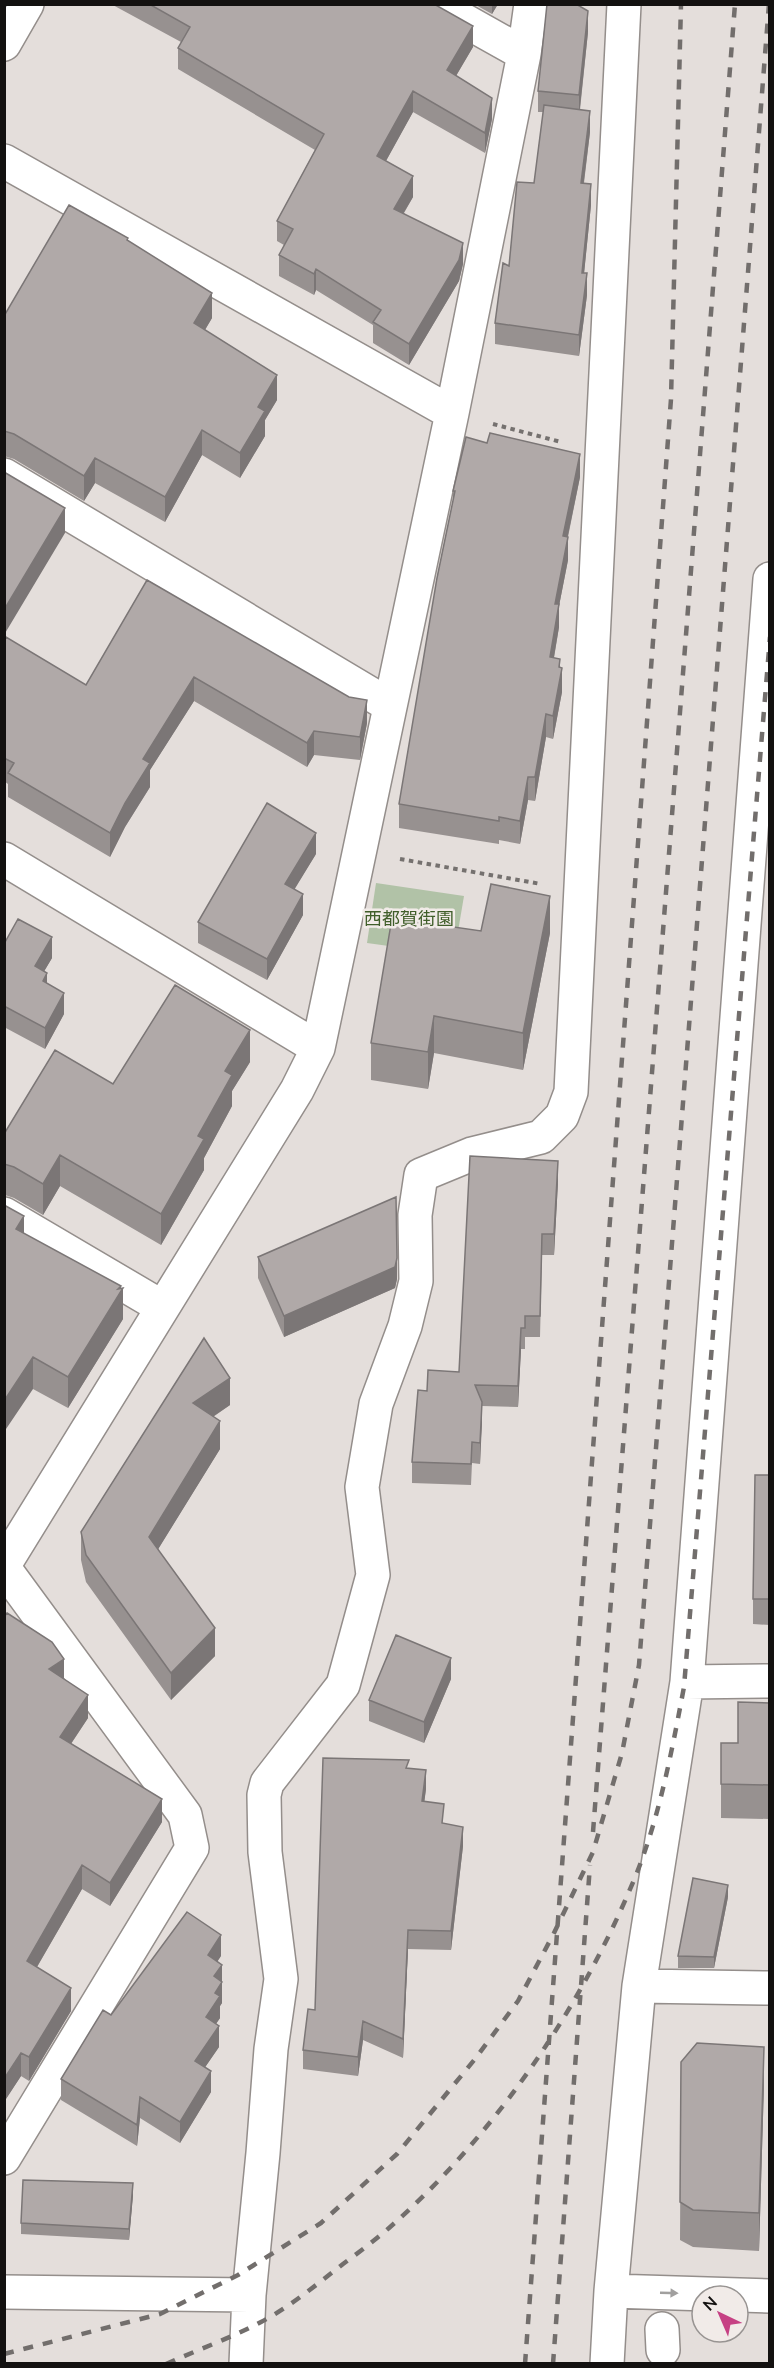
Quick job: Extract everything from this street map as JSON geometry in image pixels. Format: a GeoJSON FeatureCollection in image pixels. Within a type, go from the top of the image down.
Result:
{"type":"FeatureCollection","features":[{"type":"Feature","properties":{"kind":"street"},"geometry":{"type":"LineString","coordinates":[[4,44],[27,4]]}},
{"type":"Feature","properties":{"kind":"street"},"geometry":{"type":"LineString","coordinates":[[435,4],[524,54]]}},
{"type":"Feature","properties":{"kind":"street"},"geometry":{"type":"LineString","coordinates":[[4,2158],[192,1848],[185,1815],[4,1566],[297,1090],[318,1048],[452,413],[524,54],[531,4]]}},
{"type":"Feature","properties":{"kind":"street"},"geometry":{"type":"LineString","coordinates":[[246,2364],[249,2295],[264,2153],[271,2049],[281,1979],[265,1852],[264,1795],[267,1783],[343,1686],[370,1587],[373,1575],[362,1487],[376,1404],[405,1326],[416,1281],[415,1215],[421,1175],[472,1154],[541,1137],[562,1116],[571,1092],[624,4]]}},
{"type":"Feature","properties":{"kind":"street"},"geometry":{"type":"LineString","coordinates":[[4,161],[452,413]]}},
{"type":"Feature","properties":{"kind":"street"},"geometry":{"type":"LineString","coordinates":[[4,475],[389,705]]}},
{"type":"Feature","properties":{"kind":"street"},"geometry":{"type":"LineString","coordinates":[[607,2364],[611,2291],[639,1986],[687,1682],[757,915],[770,579]]}},
{"type":"Feature","properties":{"kind":"street"},"geometry":{"type":"LineString","coordinates":[[4,859],[318,1048]]}},
{"type":"Feature","properties":{"kind":"street"},"geometry":{"type":"LineString","coordinates":[[4,1214],[162,1307]]}},
{"type":"Feature","properties":{"kind":"street"},"geometry":{"type":"LineString","coordinates":[[687,1682],[770,1681]]}},
{"type":"Feature","properties":{"kind":"street"},"geometry":{"type":"LineString","coordinates":[[639,1986],[770,1988]]}},
{"type":"Feature","properties":{"kind":"street"},"geometry":{"type":"LineString","coordinates":[[611,2291],[770,2296]]}},
{"type":"Feature","properties":{"kind":"street"},"geometry":{"type":"LineString","coordinates":[[4,2292],[249,2295]]}},
{"type":"Feature","properties":{"kind":"path"},"geometry":{"type":"LineString","coordinates":[[452,413],[602,453]]}},
{"type":"Feature","properties":{"kind":"path"},"geometry":{"type":"LineString","coordinates":[[358,851],[581,891]]}},
{"type":"Feature","properties":{"kind":"green space","name":"西都賀街園"},"geometry":{"type":"Polygon","coordinates":[[[376,883],[464,896],[454,955],[367,943],[376,883]]]}},
{"type":"Feature","properties":{"kind":"building"},"geometry":{"type":"Polygon","coordinates":[[[149,4],[434,4],[473,26],[447,70],[492,98],[485,133],[413,91],[377,156],[413,176],[394,209],[463,243],[459,260],[409,344],[373,322],[381,310],[316,269],[314,274],[279,255],[293,229],[277,221],[324,134],[178,48],[190,27],[149,4]]]}},
{"type":"Feature","properties":{"kind":"building"},"geometry":{"type":"Polygon","coordinates":[[[547,4],[576,4],[588,11],[579,95],[538,91],[547,4]]]}},
{"type":"Feature","properties":{"kind":"building"},"geometry":{"type":"Polygon","coordinates":[[[544,105],[590,111],[581,183],[591,184],[582,273],[587,273],[579,335],[495,323],[503,263],[509,266],[517,182],[534,183],[544,105]]]}},
{"type":"Feature","properties":{"kind":"building"},"geometry":{"type":"Polygon","coordinates":[[[69,205],[128,238],[127,240],[212,293],[194,323],[277,375],[258,407],[265,411],[240,453],[202,430],[165,497],[95,458],[84,476],[14,434],[4,431],[4,316],[69,205]]]}},
{"type":"Feature","properties":{"kind":"building"},"geometry":{"type":"Polygon","coordinates":[[[490,433],[580,454],[563,536],[568,537],[555,604],[559,604],[550,657],[560,659],[559,667],[562,668],[553,716],[546,714],[535,777],[528,777],[520,821],[499,817],[499,821],[399,804],[437,578],[455,491],[453,491],[466,437],[487,443],[490,433]]]}},
{"type":"Feature","properties":{"kind":"building"},"geometry":{"type":"Polygon","coordinates":[[[4,472],[65,508],[4,610],[4,472]]]}},
{"type":"Feature","properties":{"kind":"building"},"geometry":{"type":"Polygon","coordinates":[[[147,580],[349,697],[367,700],[360,737],[314,731],[307,743],[194,677],[143,759],[150,763],[125,803],[110,833],[8,773],[14,763],[4,758],[4,640],[6,637],[86,685],[147,580]]]}},
{"type":"Feature","properties":{"kind":"building"},"geometry":{"type":"Polygon","coordinates":[[[267,803],[316,833],[285,884],[303,894],[267,959],[198,922],[267,803]]]}},
{"type":"Feature","properties":{"kind":"building"},"geometry":{"type":"Polygon","coordinates":[[[491,884],[550,896],[523,1033],[434,1016],[428,1052],[371,1043],[392,918],[481,931],[491,884]]]}},
{"type":"Feature","properties":{"kind":"building"},"geometry":{"type":"Polygon","coordinates":[[[18,919],[52,937],[35,966],[47,973],[43,981],[64,993],[45,1028],[4,1006],[4,944],[18,919]]]}},
{"type":"Feature","properties":{"kind":"building"},"geometry":{"type":"Polygon","coordinates":[[[175,985],[250,1030],[225,1071],[232,1075],[198,1136],[204,1139],[161,1214],[60,1155],[43,1184],[14,1167],[4,1164],[4,1134],[55,1050],[113,1084],[175,985]]]}},
{"type":"Feature","properties":{"kind":"building"},"geometry":{"type":"Polygon","coordinates":[[[470,1156],[558,1161],[554,1234],[542,1234],[540,1316],[525,1316],[525,1328],[521,1328],[518,1386],[475,1385],[482,1402],[480,1443],[472,1442],[471,1464],[412,1462],[418,1390],[427,1391],[428,1370],[459,1372],[470,1156]]]}},
{"type":"Feature","properties":{"kind":"building"},"geometry":{"type":"Polygon","coordinates":[[[396,1197],[397,1258],[395,1267],[284,1316],[258,1257],[396,1197]]]}},
{"type":"Feature","properties":{"kind":"building"},"geometry":{"type":"Polygon","coordinates":[[[4,1205],[24,1216],[16,1229],[121,1286],[118,1289],[123,1288],[68,1377],[33,1357],[4,1401],[4,1205]]]}},
{"type":"Feature","properties":{"kind":"building"},"geometry":{"type":"Polygon","coordinates":[[[204,1338],[230,1378],[193,1403],[220,1421],[149,1537],[215,1628],[171,1673],[86,1555],[81,1532],[204,1338]]]}},
{"type":"Feature","properties":{"kind":"building"},"geometry":{"type":"Polygon","coordinates":[[[755,1475],[770,1475],[770,1599],[753,1599],[755,1475]]]}},
{"type":"Feature","properties":{"kind":"building"},"geometry":{"type":"Polygon","coordinates":[[[7,1613],[52,1642],[64,1659],[49,1669],[88,1695],[60,1737],[162,1799],[110,1883],[82,1865],[27,1961],[71,1988],[29,2057],[21,2053],[4,2079],[4,1617],[7,1613]]]}},
{"type":"Feature","properties":{"kind":"building"},"geometry":{"type":"Polygon","coordinates":[[[396,1635],[451,1658],[424,1722],[369,1700],[396,1635]]]}},
{"type":"Feature","properties":{"kind":"building"},"geometry":{"type":"Polygon","coordinates":[[[738,1702],[770,1703],[770,1785],[721,1784],[721,1743],[738,1743],[738,1702]]]}},
{"type":"Feature","properties":{"kind":"building"},"geometry":{"type":"Polygon","coordinates":[[[323,1758],[409,1760],[406,1768],[426,1770],[422,1801],[444,1804],[442,1823],[463,1827],[451,1931],[408,1930],[403,2039],[363,2021],[358,2057],[303,2050],[308,2009],[315,2010],[323,1758]]]}},
{"type":"Feature","properties":{"kind":"building"},"geometry":{"type":"Polygon","coordinates":[[[693,1878],[728,1885],[714,1957],[678,1956],[693,1878]]]}},
{"type":"Feature","properties":{"kind":"building"},"geometry":{"type":"Polygon","coordinates":[[[187,1912],[221,1935],[208,1955],[222,1965],[214,1976],[222,1982],[215,1993],[220,1996],[206,2017],[219,2026],[195,2061],[211,2071],[180,2122],[140,2097],[137,2125],[61,2079],[103,2010],[111,2015],[187,1912]]]}},
{"type":"Feature","properties":{"kind":"building"},"geometry":{"type":"Polygon","coordinates":[[[697,2043],[764,2047],[759,2213],[693,2210],[680,2202],[681,2062],[697,2043]]]}},
{"type":"Feature","properties":{"kind":"building"},"geometry":{"type":"Polygon","coordinates":[[[23,2180],[133,2183],[129,2229],[21,2223],[23,2180]]]}},
{"type":"Feature","properties":{"kind":"railway"},"geometry":{"type":"LineString","coordinates":[[525,2364],[671,399],[681,4]]}},
{"type":"Feature","properties":{"kind":"railway"},"geometry":{"type":"LineString","coordinates":[[593,1832],[735,4]]}},
{"type":"Feature","properties":{"kind":"railway"},"geometry":{"type":"LineString","coordinates":[[4,2354],[160,2314],[238,2275],[321,2223],[397,2154],[475,2059],[518,2001],[593,1852],[622,1753],[639,1665],[769,4]]}},
{"type":"Feature","properties":{"kind":"railway"},"geometry":{"type":"LineString","coordinates":[[166,2364],[226,2339],[272,2316],[366,2247],[428,2191],[500,2110],[532,2066],[590,1973],[636,1875],[652,1829],[684,1687],[770,637]]}},
{"type":"Feature","properties":{"kind":"railway"},"geometry":{"type":"LineString","coordinates":[[553,2364],[590,1865]]}}]}
